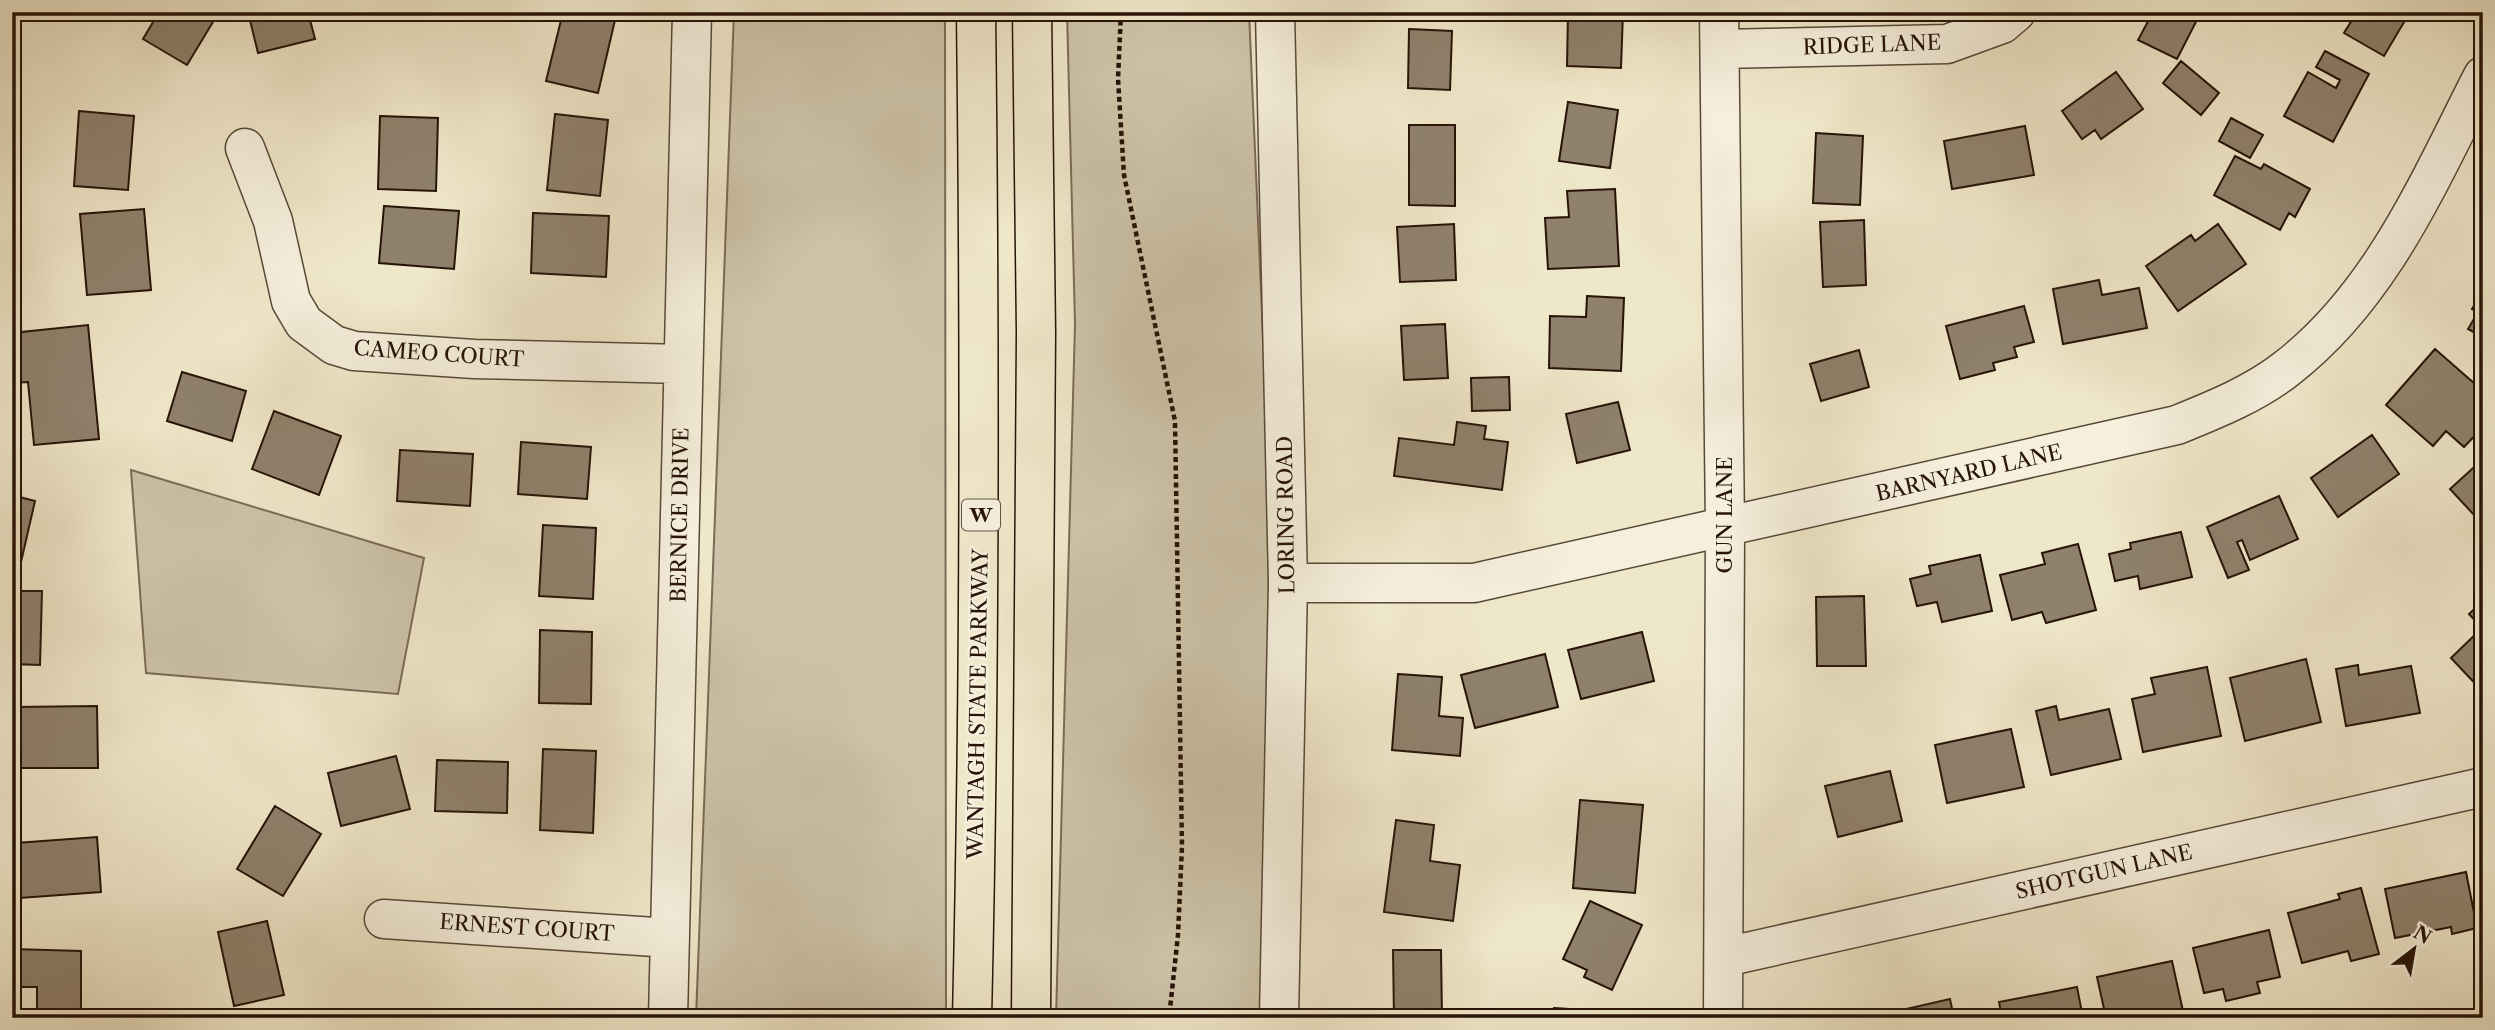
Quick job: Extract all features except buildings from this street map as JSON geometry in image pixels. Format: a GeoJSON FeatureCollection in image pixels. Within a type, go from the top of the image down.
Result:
{"type":"FeatureCollection","features":[{"type":"Feature","properties":{"kind":"highway","name":"WANTAGH STATE PARKWAY"},"geometry":{"type":"LineString","coordinates":[[972,1018],[979,727],[981,413],[976,12]]}},
{"type":"Feature","properties":{"kind":"highway"},"geometry":{"type":"LineString","coordinates":[[1031,1018],[1036,346],[1032,12]]}},
{"type":"Feature","properties":{"kind":"street","name":"BERNICE DRIVE"},"geometry":{"type":"LineString","coordinates":[[668,1018],[692,12]]}},
{"type":"Feature","properties":{"kind":"street","name":"LORING ROAD"},"geometry":{"type":"LineString","coordinates":[[1275,12],[1288,583],[1279,1018]]}},
{"type":"Feature","properties":{"kind":"street","name":"RIDGE LANE"},"geometry":{"type":"LineString","coordinates":[[1720,30],[1947,44],[2002,24],[2016,12]]}},
{"type":"Feature","properties":{"kind":"street","name":"GUN LANE"},"geometry":{"type":"LineString","coordinates":[[1720,30],[1726,529],[1723,1018]]}},
{"type":"Feature","properties":{"kind":"street","name":"BARNYARD LANE"},"geometry":{"type":"LineString","coordinates":[[1288,583],[1474,583],[1726,529],[2177,425],[2224,405],[2285,370],[2356,302],[2408,224],[2483,76]]}},
{"type":"Feature","properties":{"kind":"street","name":"CAMEO COURT"},"geometry":{"type":"LineString","coordinates":[[245,148],[274,222],[291,301],[304,323],[334,345],[354,351],[474,359],[683,363]]}},
{"type":"Feature","properties":{"kind":"street","name":"SHOTGUN LANE"},"geometry":{"type":"LineString","coordinates":[[1725,957],[2483,788]]}},
{"type":"Feature","properties":{"kind":"street","name":"ERNEST COURT"},"geometry":{"type":"LineString","coordinates":[[384,919],[670,938]]}},
{"type":"Feature","properties":{"kind":"path"},"geometry":{"type":"LineString","coordinates":[[1121,12],[1118,79],[1124,175],[1175,421],[1182,846],[1178,935],[1169,1018]]}},
{"type":"Feature","properties":{"kind":"shaded area"},"geometry":{"type":"Polygon","coordinates":[[[734,12],[945,12],[946,1018],[696,1018],[734,12]]]}},
{"type":"Feature","properties":{"kind":"shaded area"},"geometry":{"type":"Polygon","coordinates":[[[1067,12],[1249,12],[1274,591],[1262,1018],[1056,1018],[1075,324],[1067,12]]]}},
{"type":"Feature","properties":{"kind":"shaded area"},"geometry":{"type":"Polygon","coordinates":[[[131,470],[424,558],[398,694],[146,673],[131,470]]]}}]}
